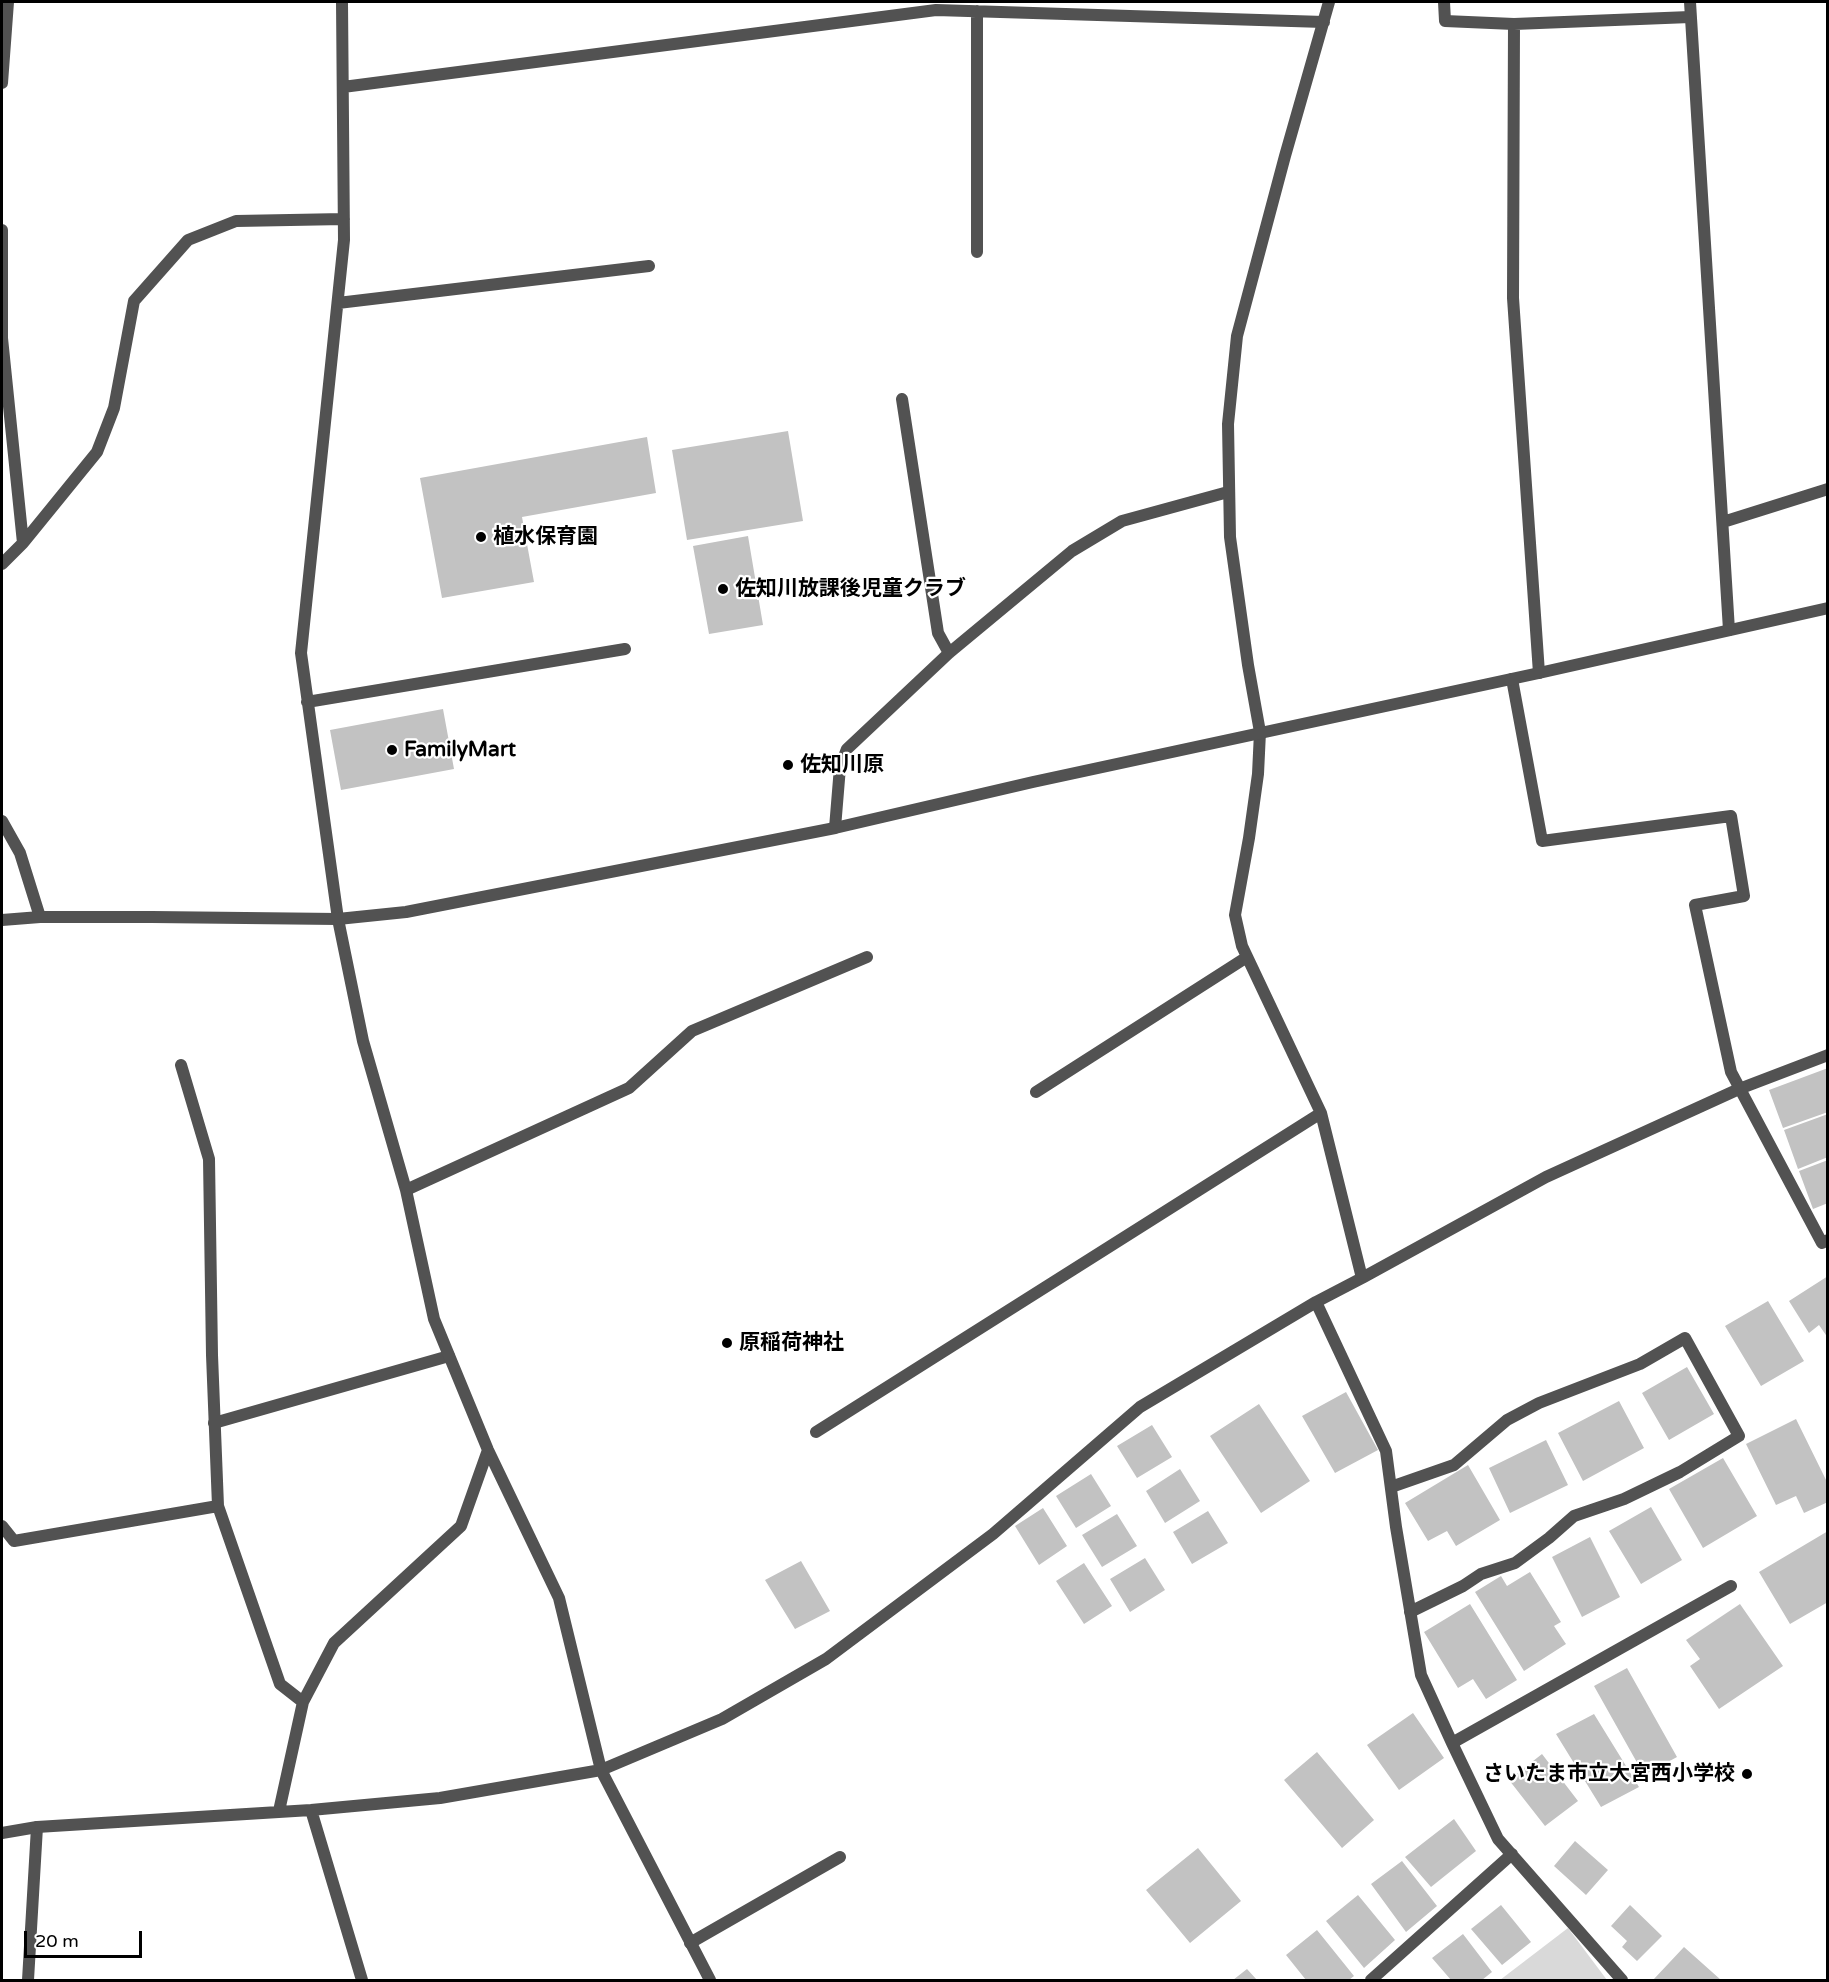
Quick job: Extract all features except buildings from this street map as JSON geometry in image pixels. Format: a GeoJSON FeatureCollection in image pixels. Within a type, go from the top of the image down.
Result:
{"type":"FeatureCollection","features":[{"type":"Feature","properties":{"kind":"street"},"geometry":{"type":"LineString","coordinates":[[2,83],[8,2]]}},
{"type":"Feature","properties":{"kind":"street"},"geometry":{"type":"LineString","coordinates":[[342,2],[344,240],[301,653],[338,920],[363,1041],[405,1190],[434,1318],[488,1450],[559,1598],[601,1770],[710,1980]]}},
{"type":"Feature","properties":{"kind":"street"},"geometry":{"type":"LineString","coordinates":[[1329,2],[1237,336],[1228,424],[1228,492],[1232,548],[1260,732],[1258,774],[1251,827],[1235,915],[1242,946],[1321,1113],[1362,1278]]}},
{"type":"Feature","properties":{"kind":"street"},"geometry":{"type":"LineString","coordinates":[[1444,2],[1445,21],[1514,24],[1690,17]]}},
{"type":"Feature","properties":{"kind":"street"},"geometry":{"type":"LineString","coordinates":[[1690,2],[1729,630]]}},
{"type":"Feature","properties":{"kind":"street"},"geometry":{"type":"LineString","coordinates":[[343,87],[936,10],[1324,22]]}},
{"type":"Feature","properties":{"kind":"street"},"geometry":{"type":"LineString","coordinates":[[977,11],[977,252]]}},
{"type":"Feature","properties":{"kind":"street"},"geometry":{"type":"LineString","coordinates":[[1514,24],[1514,298],[1539,673]]}},
{"type":"Feature","properties":{"kind":"street"},"geometry":{"type":"LineString","coordinates":[[2,564],[23,543],[97,452],[114,408],[134,301],[188,240],[236,221],[344,219]]}},
{"type":"Feature","properties":{"kind":"street"},"geometry":{"type":"LineString","coordinates":[[2,230],[2,338],[23,543]]}},
{"type":"Feature","properties":{"kind":"street"},"geometry":{"type":"LineString","coordinates":[[338,303],[649,266]]}},
{"type":"Feature","properties":{"kind":"street"},"geometry":{"type":"LineString","coordinates":[[902,399],[938,633],[948,652]]}},
{"type":"Feature","properties":{"kind":"street"},"geometry":{"type":"LineString","coordinates":[[1723,522],[1827,489]]}},
{"type":"Feature","properties":{"kind":"street"},"geometry":{"type":"LineString","coordinates":[[835,828],[840,766],[847,749],[948,652],[1072,551],[1101,532],[1122,521],[1228,492]]}},
{"type":"Feature","properties":{"kind":"street"},"geometry":{"type":"LineString","coordinates":[[2,920],[40,917],[338,920],[406,912],[835,828],[1033,782],[1512,679],[1827,608]]}},
{"type":"Feature","properties":{"kind":"street"},"geometry":{"type":"LineString","coordinates":[[307,702],[625,649]]}},
{"type":"Feature","properties":{"kind":"street"},"geometry":{"type":"LineString","coordinates":[[1512,679],[1542,841],[1731,816],[1744,896],[1695,905],[1731,1072],[1822,1243],[1827,1240]]}},
{"type":"Feature","properties":{"kind":"street"},"geometry":{"type":"LineString","coordinates":[[2,821],[20,852],[40,917]]}},
{"type":"Feature","properties":{"kind":"street"},"geometry":{"type":"LineString","coordinates":[[405,1190],[629,1088],[692,1031],[867,957]]}},
{"type":"Feature","properties":{"kind":"street"},"geometry":{"type":"LineString","coordinates":[[1036,1092],[1247,957]]}},
{"type":"Feature","properties":{"kind":"street"},"geometry":{"type":"LineString","coordinates":[[2,1833],[37,1827],[311,1810],[440,1798],[601,1770],[722,1719],[826,1659],[993,1534],[1140,1407],[1316,1302],[1546,1177],[1739,1089],[1827,1055]]}},
{"type":"Feature","properties":{"kind":"street"},"geometry":{"type":"LineString","coordinates":[[181,1065],[209,1160],[214,1422],[218,1506],[280,1684],[303,1702]]}},
{"type":"Feature","properties":{"kind":"street"},"geometry":{"type":"LineString","coordinates":[[816,1431],[1321,1113]]}},
{"type":"Feature","properties":{"kind":"street"},"geometry":{"type":"LineString","coordinates":[[1316,1302],[1386,1451],[1421,1675],[1498,1839],[1622,1980]]}},
{"type":"Feature","properties":{"kind":"street"},"geometry":{"type":"LineString","coordinates":[[1390,1487],[1454,1465],[1507,1420],[1539,1403],[1640,1364],[1685,1338],[1739,1436],[1680,1472],[1633,1494],[1574,1516],[1515,1563],[1481,1574],[1464,1586],[1410,1612]]}},
{"type":"Feature","properties":{"kind":"street"},"geometry":{"type":"LineString","coordinates":[[214,1422],[449,1356]]}},
{"type":"Feature","properties":{"kind":"street"},"geometry":{"type":"LineString","coordinates":[[279,1811],[303,1702],[334,1643],[461,1526],[488,1450]]}},
{"type":"Feature","properties":{"kind":"street"},"geometry":{"type":"LineString","coordinates":[[2,1526],[14,1541],[218,1506]]}},
{"type":"Feature","properties":{"kind":"street"},"geometry":{"type":"LineString","coordinates":[[1452,1743],[1731,1586]]}},
{"type":"Feature","properties":{"kind":"street"},"geometry":{"type":"LineString","coordinates":[[311,1810],[362,1980]]}},
{"type":"Feature","properties":{"kind":"street"},"geometry":{"type":"LineString","coordinates":[[28,1980],[37,1827]]}},
{"type":"Feature","properties":{"kind":"street"},"geometry":{"type":"LineString","coordinates":[[1371,1980],[1512,1854]]}},
{"type":"Feature","properties":{"kind":"street"},"geometry":{"type":"LineString","coordinates":[[690,1943],[840,1857]]}},
{"type":"Feature","properties":{"kind":"shaded area"},"geometry":{"type":"Polygon","coordinates":[[[1568,1928],[1607,1980],[1500,1980],[1568,1928]]]}},
{"type":"Feature","properties":{"kind":"place","name":"植水保育園"},"geometry":{"type":"Point","coordinates":[481,537]}},
{"type":"Feature","properties":{"kind":"place","name":"佐知川放課後児童クラブ"},"geometry":{"type":"Point","coordinates":[723,589]}},
{"type":"Feature","properties":{"kind":"place","name":"FamilyMart"},"geometry":{"type":"Point","coordinates":[392,750]}},
{"type":"Feature","properties":{"kind":"place","name":"佐知川原"},"geometry":{"type":"Point","coordinates":[788,765]}},
{"type":"Feature","properties":{"kind":"place","name":"原稲荷神社"},"geometry":{"type":"Point","coordinates":[727,1343]}},
{"type":"Feature","properties":{"kind":"place","name":"さいたま市立大宮西小学校"},"geometry":{"type":"Point","coordinates":[1747,1774]}}]}
